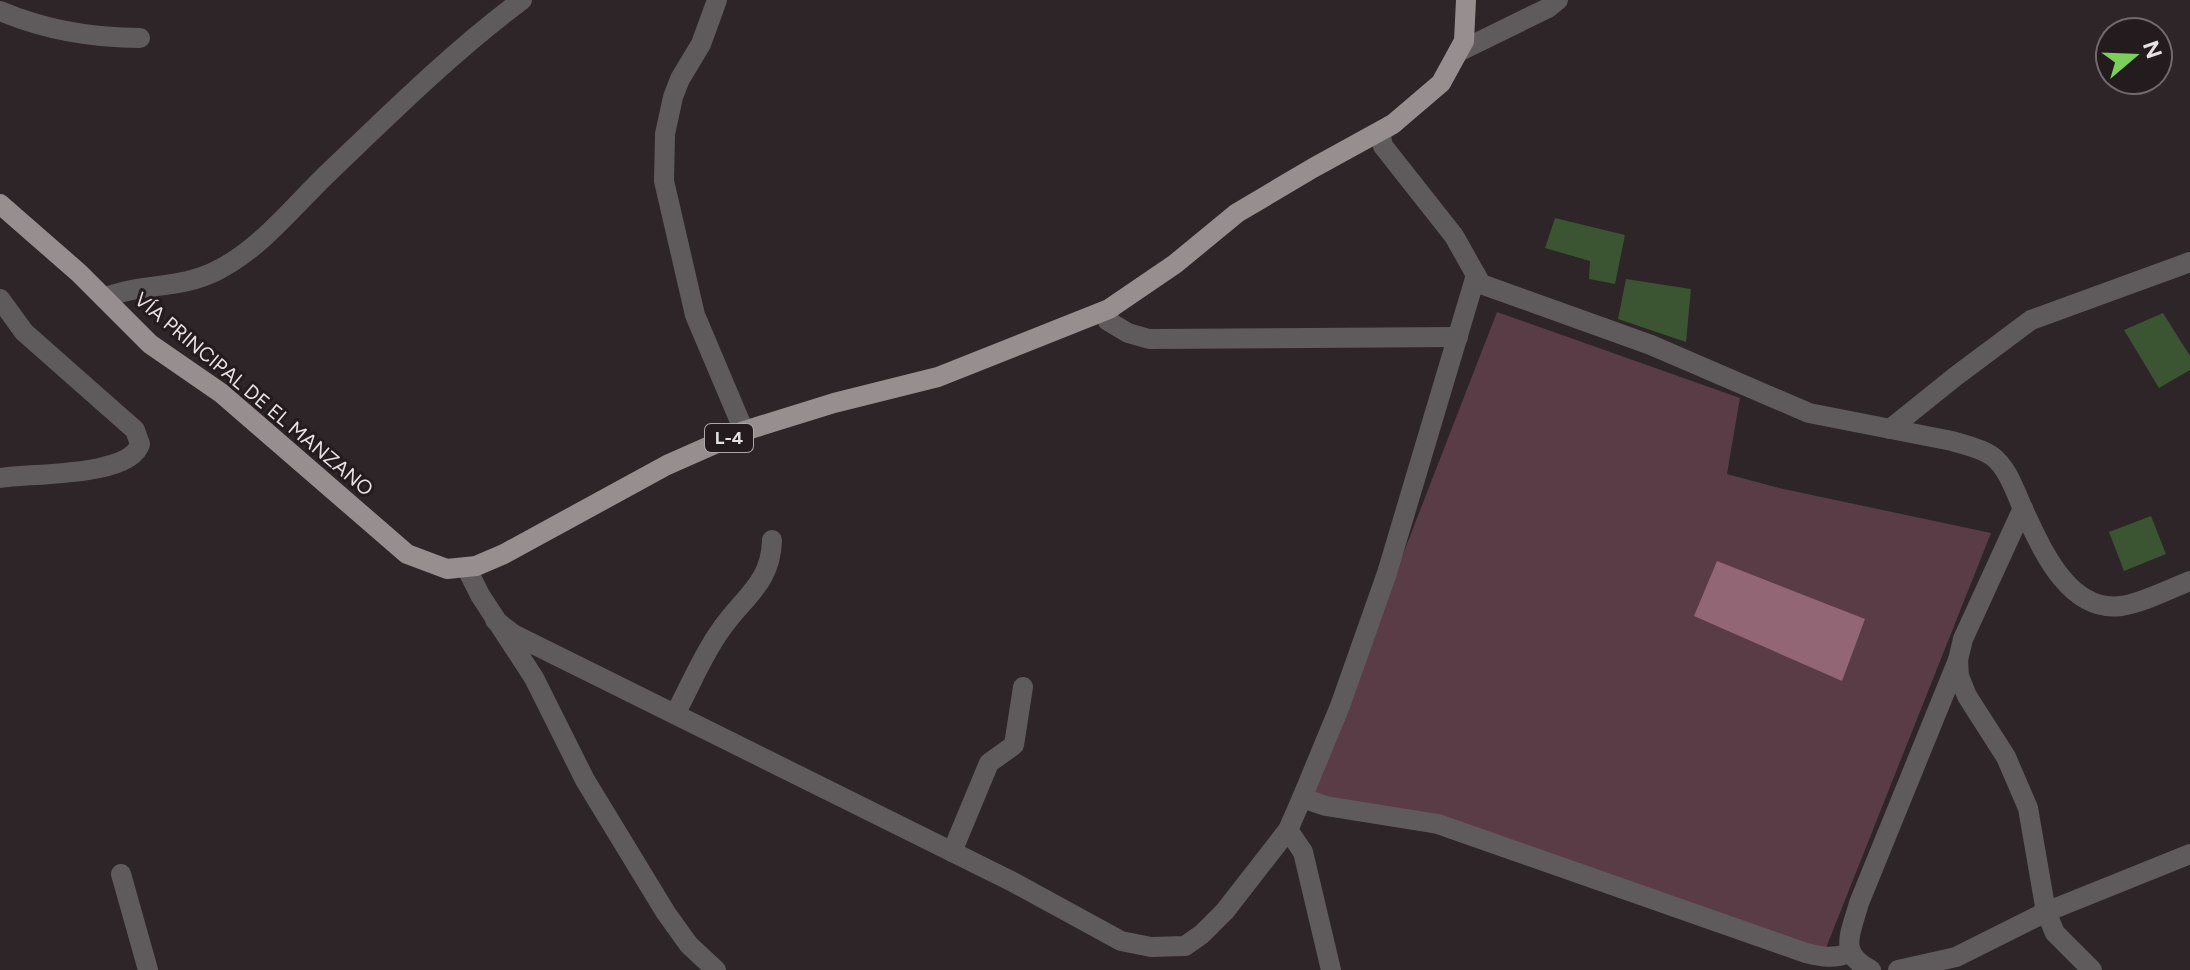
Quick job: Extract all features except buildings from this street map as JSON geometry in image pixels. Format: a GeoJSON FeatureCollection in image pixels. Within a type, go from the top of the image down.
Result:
{"type":"FeatureCollection","features":[{"type":"Feature","properties":{"kind":"main road","name":"VÍA PRINCIPAL DE EL MANZANO"},"geometry":{"type":"LineString","coordinates":[[0,204],[150,344],[221,393],[407,554],[447,569],[476,566],[504,554],[667,465],[744,431],[834,403],[938,377],[1109,309],[1175,264],[1237,213],[1393,124],[1441,83],[1464,41],[1466,0]]}},
{"type":"Feature","properties":{"kind":"street"},"geometry":{"type":"LineString","coordinates":[[104,298],[117,293],[188,282],[233,262],[280,221],[387,116],[493,21],[522,0]]}},
{"type":"Feature","properties":{"kind":"street"},"geometry":{"type":"LineString","coordinates":[[717,0],[701,44],[673,97],[665,134],[664,181],[695,315],[744,431]]}},
{"type":"Feature","properties":{"kind":"street"},"geometry":{"type":"LineString","coordinates":[[1458,52],[1553,4],[1568,0]]}},
{"type":"Feature","properties":{"kind":"street"},"geometry":{"type":"LineString","coordinates":[[0,11],[18,19],[77,34],[140,38]]}},
{"type":"Feature","properties":{"kind":"street"},"geometry":{"type":"LineString","coordinates":[[1393,124],[1380,132],[1383,146],[1454,236],[1481,284],[1651,345],[1809,413],[1952,441],[1993,457],[2006,472],[2051,564],[2071,588],[2091,603],[2120,606],[2190,581]]}},
{"type":"Feature","properties":{"kind":"street"},"geometry":{"type":"LineString","coordinates":[[1890,429],[2031,320],[2190,262]]}},
{"type":"Feature","properties":{"kind":"street"},"geometry":{"type":"LineString","coordinates":[[495,620],[513,634],[952,852],[1121,941],[1151,947],[1185,946],[1225,911],[1288,830],[1302,798],[1340,706],[1387,573],[1476,275]]}},
{"type":"Feature","properties":{"kind":"street"},"geometry":{"type":"LineString","coordinates":[[0,299],[24,332],[116,412],[140,439],[136,454],[112,467],[0,478]]}},
{"type":"Feature","properties":{"kind":"street"},"geometry":{"type":"LineString","coordinates":[[1109,309],[1108,321],[1128,333],[1149,339],[1458,337]]}},
{"type":"Feature","properties":{"kind":"street"},"geometry":{"type":"LineString","coordinates":[[1871,970],[1849,953],[1848,945],[1859,903],[1958,660],[1963,639],[2023,508]]}},
{"type":"Feature","properties":{"kind":"street"},"geometry":{"type":"LineString","coordinates":[[675,714],[719,631],[764,577],[772,559],[772,540]]}},
{"type":"Feature","properties":{"kind":"street"},"geometry":{"type":"LineString","coordinates":[[466,567],[495,620],[534,678],[585,780],[666,913],[689,945],[716,970]]}},
{"type":"Feature","properties":{"kind":"street"},"geometry":{"type":"LineString","coordinates":[[1958,660],[1959,676],[1967,696],[2006,757],[2028,808],[2046,912],[2055,933],[2092,970]]}},
{"type":"Feature","properties":{"kind":"street"},"geometry":{"type":"LineString","coordinates":[[952,852],[989,763],[1014,745],[1023,687]]}},
{"type":"Feature","properties":{"kind":"street"},"geometry":{"type":"LineString","coordinates":[[1302,798],[1326,806],[1438,824],[1806,953],[1824,958],[1849,953]]}},
{"type":"Feature","properties":{"kind":"street"},"geometry":{"type":"LineString","coordinates":[[1288,830],[1303,852],[1331,970]]}},
{"type":"Feature","properties":{"kind":"street"},"geometry":{"type":"LineString","coordinates":[[1898,970],[1956,957],[2046,912],[2190,854]]}},
{"type":"Feature","properties":{"kind":"street"},"geometry":{"type":"LineString","coordinates":[[121,874],[148,970]]}},
{"type":"Feature","properties":{"kind":"shaded area"},"geometry":{"type":"Polygon","coordinates":[[[1497,312],[1740,398],[1727,474],[1991,533],[1820,963],[1610,880],[1301,793],[1348,696],[1497,312]]]}},
{"type":"Feature","properties":{"kind":"shaded area"},"geometry":{"type":"Polygon","coordinates":[[[1717,561],[1865,619],[1842,681],[1694,616],[1717,561]]]}}]}
